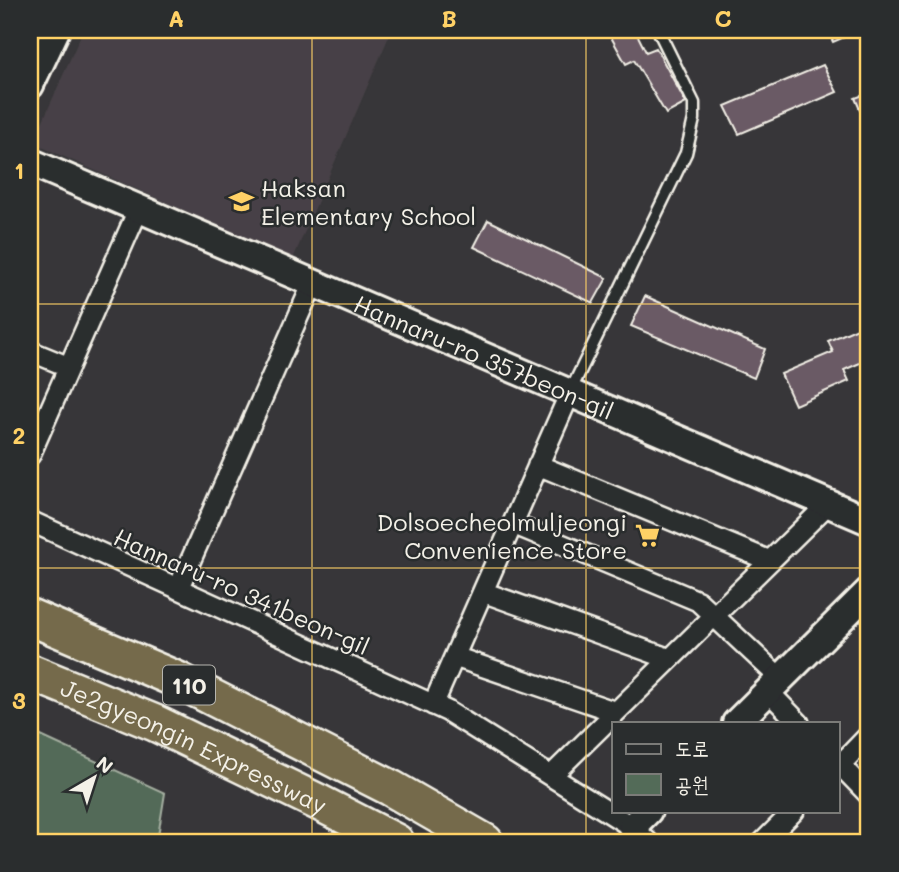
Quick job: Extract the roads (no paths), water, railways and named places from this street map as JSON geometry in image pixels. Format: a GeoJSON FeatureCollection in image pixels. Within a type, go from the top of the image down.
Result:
{"type":"FeatureCollection","features":[{"type":"Feature","properties":{"kind":"highway","name":"Je2gyeongin Expressway"},"geometry":{"type":"LineString","coordinates":[[30,617],[178,680],[402,794],[485,842]]}},
{"type":"Feature","properties":{"kind":"highway","name":"Je2gyeongin Expressway"},"geometry":{"type":"LineString","coordinates":[[30,672],[155,723],[396,842]]}},
{"type":"Feature","properties":{"kind":"street"},"geometry":{"type":"LineString","coordinates":[[30,85],[56,30]]}},
{"type":"Feature","properties":{"kind":"street","name":"Hannaru-ro 357beon-gil"},"geometry":{"type":"LineString","coordinates":[[30,162],[869,521]]}},
{"type":"Feature","properties":{"kind":"street"},"geometry":{"type":"LineString","coordinates":[[30,455],[38,414],[69,367],[139,208]]}},
{"type":"Feature","properties":{"kind":"street"},"geometry":{"type":"LineString","coordinates":[[178,589],[313,283]]}},
{"type":"Feature","properties":{"kind":"street"},"geometry":{"type":"LineString","coordinates":[[30,351],[69,367]]}},
{"type":"Feature","properties":{"kind":"street"},"geometry":{"type":"LineString","coordinates":[[433,705],[570,393]]}},
{"type":"Feature","properties":{"kind":"street"},"geometry":{"type":"LineString","coordinates":[[538,465],[770,561]]}},
{"type":"Feature","properties":{"kind":"street"},"geometry":{"type":"LineString","coordinates":[[551,776],[829,503]]}},
{"type":"Feature","properties":{"kind":"street","name":"Hannaru-ro 341beon-gil"},"geometry":{"type":"LineString","coordinates":[[30,521],[447,711],[638,831]]}},
{"type":"Feature","properties":{"kind":"street"},"geometry":{"type":"LineString","coordinates":[[513,523],[698,601],[715,616],[775,685],[798,722]]}},
{"type":"Feature","properties":{"kind":"street"},"geometry":{"type":"LineString","coordinates":[[737,722],[869,591]]}},
{"type":"Feature","properties":{"kind":"street"},"geometry":{"type":"LineString","coordinates":[[483,592],[670,659]]}},
{"type":"Feature","properties":{"kind":"street"},"geometry":{"type":"LineString","coordinates":[[455,657],[616,712]]}},
{"type":"Feature","properties":{"kind":"street"},"geometry":{"type":"LineString","coordinates":[[839,764],[869,735]]}},
{"type":"Feature","properties":{"kind":"street"},"geometry":{"type":"LineString","coordinates":[[839,766],[869,795]]}},
{"type":"Feature","properties":{"kind":"street"},"geometry":{"type":"LineString","coordinates":[[762,842],[793,812]]}},
{"type":"Feature","properties":{"kind":"lane"},"geometry":{"type":"LineString","coordinates":[[570,393],[685,153],[694,119],[694,103],[658,30]]}},
{"type":"Feature","properties":{"kind":"place","name":"Haksan Elementary School"},"geometry":{"type":"Point","coordinates":[241,201]}},
{"type":"Feature","properties":{"kind":"place","name":"Dolsoecheolmuljeongi Convenience Store"},"geometry":{"type":"Point","coordinates":[647,535]}}]}
